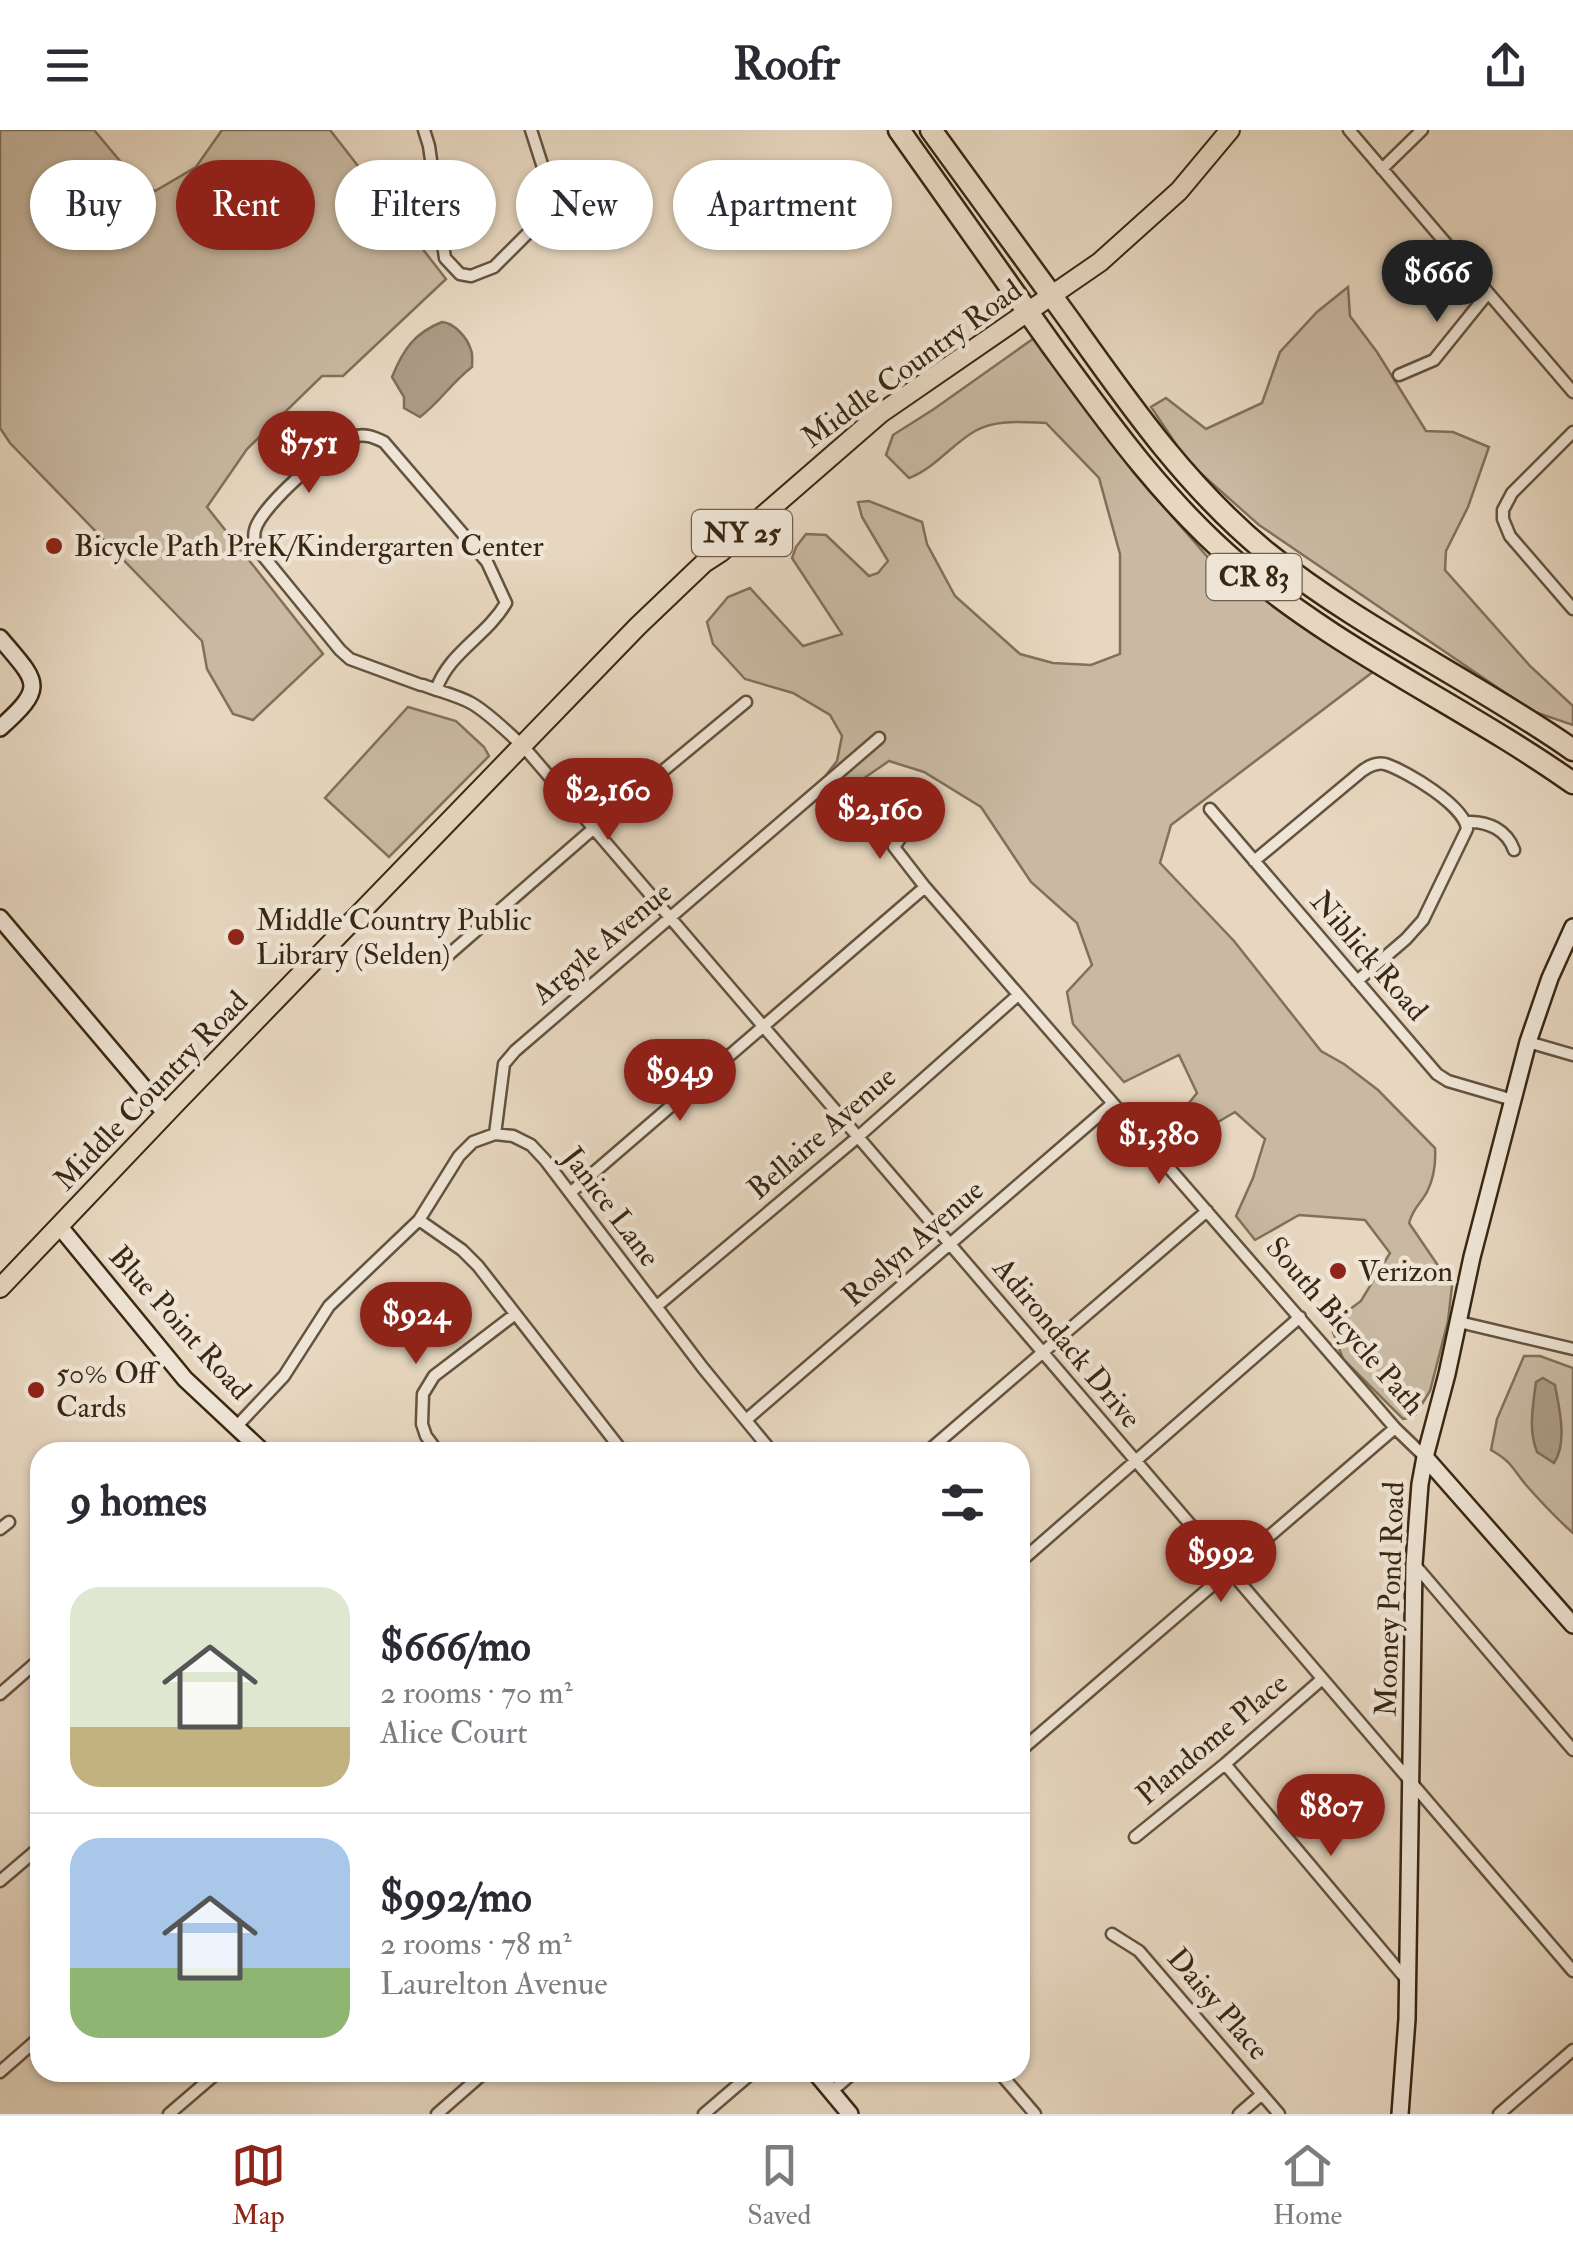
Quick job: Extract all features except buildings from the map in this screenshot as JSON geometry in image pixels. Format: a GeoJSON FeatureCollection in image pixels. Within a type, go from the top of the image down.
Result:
{"type":"FeatureCollection","features":[{"type":"Feature","properties":{"kind":"highway","name":"CR 83"},"geometry":{"type":"LineString","coordinates":[[899,130],[1132,455],[1180,510],[1238,565],[1284,601],[1573,783]]}},
{"type":"Feature","properties":{"kind":"highway","name":"CR 83"},"geometry":{"type":"LineString","coordinates":[[931,130],[1133,410],[1172,460],[1216,506],[1264,550],[1343,608],[1573,750]]}},
{"type":"Feature","properties":{"kind":"main road","name":"Middle Country Road"},"geometry":{"type":"LineString","coordinates":[[2,1282],[60,1227],[638,626],[704,563],[881,414],[1100,262],[1179,190],[1230,130]]}},
{"type":"Feature","properties":{"kind":"street"},"geometry":{"type":"LineString","coordinates":[[424,130],[430,146],[445,258],[460,274],[471,276],[494,268],[541,220],[546,208],[548,183],[531,130]]}},
{"type":"Feature","properties":{"kind":"street"},"geometry":{"type":"LineString","coordinates":[[1349,130],[1573,392]]}},
{"type":"Feature","properties":{"kind":"street"},"geometry":{"type":"LineString","coordinates":[[1382,169],[1422,130]]}},
{"type":"Feature","properties":{"kind":"street"},"geometry":{"type":"LineString","coordinates":[[1399,375],[1434,360],[1488,293]]}},
{"type":"Feature","properties":{"kind":"street"},"geometry":{"type":"LineString","coordinates":[[1573,432],[1512,493],[1503,519],[1510,536],[1573,610]]}},
{"type":"Feature","properties":{"kind":"street","name":"Adirondack Drive"},"geometry":{"type":"LineString","coordinates":[[436,690],[443,671],[497,619],[506,604],[487,562],[384,442],[372,436],[356,436],[326,454],[279,496],[254,531],[254,546],[350,658],[472,704],[524,746],[1573,1971]]}},
{"type":"Feature","properties":{"kind":"street"},"geometry":{"type":"LineString","coordinates":[[0,638],[31,678],[34,690],[0,728]]}},
{"type":"Feature","properties":{"kind":"street"},"geometry":{"type":"LineString","coordinates":[[446,957],[746,702]]}},
{"type":"Feature","properties":{"kind":"street","name":"Argyle Avenue"},"geometry":{"type":"LineString","coordinates":[[495,1134],[504,1064],[515,1051],[878,738]]}},
{"type":"Feature","properties":{"kind":"street"},"geometry":{"type":"LineString","coordinates":[[1254,861],[1362,770],[1378,764],[1418,781],[1454,804],[1467,822],[1467,829],[1423,920],[1357,981]]}},
{"type":"Feature","properties":{"kind":"street","name":"Niblick Road"},"geometry":{"type":"LineString","coordinates":[[1210,810],[1437,1074],[1448,1082],[1514,1100]]}},
{"type":"Feature","properties":{"kind":"street"},"geometry":{"type":"LineString","coordinates":[[1467,822],[1493,825],[1510,839],[1514,850]]}},
{"type":"Feature","properties":{"kind":"street","name":"South Bicycle Path"},"geometry":{"type":"LineString","coordinates":[[904,833],[894,847],[924,887],[1395,1428],[1573,1624]]}},
{"type":"Feature","properties":{"kind":"street"},"geometry":{"type":"LineString","coordinates":[[570,1193],[924,887]]}},
{"type":"Feature","properties":{"kind":"street"},"geometry":{"type":"LineString","coordinates":[[0,918],[166,1113]]}},
{"type":"Feature","properties":{"kind":"street","name":"Mooney Pond Road"},"geometry":{"type":"LineString","coordinates":[[1400,2114],[1407,2019],[1414,1564],[1420,1484],[1528,1042],[1573,927]]}},
{"type":"Feature","properties":{"kind":"street","name":"Bellaire Avenue"},"geometry":{"type":"LineString","coordinates":[[657,1306],[859,1136],[1018,995]]}},
{"type":"Feature","properties":{"kind":"street"},"geometry":{"type":"LineString","coordinates":[[1528,1042],[1573,1055]]}},
{"type":"Feature","properties":{"kind":"street","name":"Roslyn Avenue"},"geometry":{"type":"LineString","coordinates":[[746,1420],[1112,1104]]}},
{"type":"Feature","properties":{"kind":"street"},"geometry":{"type":"LineString","coordinates":[[236,1427],[284,1376],[330,1306],[418,1220],[458,1156],[474,1142],[495,1134]]}},
{"type":"Feature","properties":{"kind":"street","name":"Janice Lane"},"geometry":{"type":"LineString","coordinates":[[495,1134],[513,1136],[532,1146],[764,1442]]}},
{"type":"Feature","properties":{"kind":"street"},"geometry":{"type":"LineString","coordinates":[[939,1442],[1207,1211]]}},
{"type":"Feature","properties":{"kind":"street"},"geometry":{"type":"LineString","coordinates":[[418,1220],[478,1266],[615,1442]]}},
{"type":"Feature","properties":{"kind":"street","name":"Blue Point Road"},"geometry":{"type":"LineString","coordinates":[[60,1227],[185,1379],[252,1442]]}},
{"type":"Feature","properties":{"kind":"street"},"geometry":{"type":"LineString","coordinates":[[430,1442],[422,1424],[423,1394],[434,1376],[514,1315]]}},
{"type":"Feature","properties":{"kind":"street"},"geometry":{"type":"LineString","coordinates":[[1030,1553],[1300,1318]]}},
{"type":"Feature","properties":{"kind":"street"},"geometry":{"type":"LineString","coordinates":[[1459,1322],[1573,1349]]}},
{"type":"Feature","properties":{"kind":"street"},"geometry":{"type":"LineString","coordinates":[[1030,1742],[1395,1428]]}},
{"type":"Feature","properties":{"kind":"street"},"geometry":{"type":"LineString","coordinates":[[1414,1564],[1573,1750]]}},
{"type":"Feature","properties":{"kind":"street"},"geometry":{"type":"LineString","coordinates":[[0,1694],[30,1668]]}},
{"type":"Feature","properties":{"kind":"street","name":"Plandome Place"},"geometry":{"type":"LineString","coordinates":[[1135,1836],[1321,1680]]}},
{"type":"Feature","properties":{"kind":"street"},"geometry":{"type":"LineString","coordinates":[[1224,1764],[1407,1980]]}},
{"type":"Feature","properties":{"kind":"street"},"geometry":{"type":"LineString","coordinates":[[0,1881],[30,1856]]}},
{"type":"Feature","properties":{"kind":"street","name":"Daisy Place"},"geometry":{"type":"LineString","coordinates":[[1112,1934],[1139,1951],[1279,2114]]}},
{"type":"Feature","properties":{"kind":"street"},"geometry":{"type":"LineString","coordinates":[[0,2072],[30,2046]]}},
{"type":"Feature","properties":{"kind":"street"},"geometry":{"type":"LineString","coordinates":[[1498,2114],[1573,2050]]}},
{"type":"Feature","properties":{"kind":"street"},"geometry":{"type":"LineString","coordinates":[[170,2114],[207,2082]]}},
{"type":"Feature","properties":{"kind":"street"},"geometry":{"type":"LineString","coordinates":[[437,2114],[474,2082]]}},
{"type":"Feature","properties":{"kind":"street"},"geometry":{"type":"LineString","coordinates":[[704,2114],[741,2082]]}},
{"type":"Feature","properties":{"kind":"street"},"geometry":{"type":"LineString","coordinates":[[824,2082],[850,2114]]}},
{"type":"Feature","properties":{"kind":"street"},"geometry":{"type":"LineString","coordinates":[[832,2092],[843,2082]]}},
{"type":"Feature","properties":{"kind":"street"},"geometry":{"type":"LineString","coordinates":[[1008,2082],[1035,2114]]}},
{"type":"Feature","properties":{"kind":"street"},"geometry":{"type":"LineString","coordinates":[[1238,2114],[1262,2094]]}},
{"type":"Feature","properties":{"kind":"shaded area"},"geometry":{"type":"Polygon","coordinates":[[[0,130],[94,130],[119,160],[30,160],[30,250],[156,250],[156,190],[176,179],[176,250],[315,250],[315,160],[201,160],[222,130],[330,130],[353,160],[335,160],[335,250],[423,250],[446,279],[343,376],[322,376],[247,449],[207,507],[323,654],[253,720],[233,714],[207,669],[202,641],[10,443],[0,428],[0,130]]]}},
{"type":"Feature","properties":{"kind":"shaded area"},"geometry":{"type":"Polygon","coordinates":[[[1348,287],[1350,316],[1426,431],[1453,432],[1489,447],[1468,507],[1446,551],[1445,570],[1530,666],[1573,706],[1573,725],[1532,711],[1259,525],[1188,462],[1151,407],[1166,398],[1206,429],[1262,403],[1280,352],[1317,312],[1348,287]]]}},
{"type":"Feature","properties":{"kind":"shaded area"},"geometry":{"type":"Polygon","coordinates":[[[442,322],[466,340],[472,352],[472,367],[420,417],[404,408],[404,397],[392,377],[411,344],[424,331],[442,322]]]}},
{"type":"Feature","properties":{"kind":"shaded area"},"geometry":{"type":"Polygon","coordinates":[[[1037,336],[1170,514],[1212,562],[1374,671],[1171,825],[1160,863],[1234,941],[1321,1051],[1378,1090],[1435,1148],[1431,1181],[1409,1223],[1452,1286],[1448,1321],[1430,1391],[1414,1417],[1403,1419],[1343,1359],[1330,1324],[1361,1301],[1390,1253],[1365,1220],[1299,1215],[1255,1240],[1236,1216],[1265,1139],[1235,1112],[1175,1143],[1171,1125],[1197,1093],[1179,1055],[1124,1082],[1073,1024],[1067,992],[1092,965],[1077,923],[1031,882],[981,807],[924,772],[889,761],[860,781],[835,791],[826,775],[837,761],[842,736],[830,715],[793,693],[745,679],[713,644],[707,622],[728,597],[750,588],[803,646],[842,634],[792,558],[806,534],[826,535],[869,576],[878,573],[888,561],[862,517],[858,502],[869,501],[922,522],[927,544],[955,596],[1020,654],[1053,663],[1091,665],[1120,654],[1120,554],[1099,478],[1046,423],[1009,422],[983,427],[909,478],[886,455],[893,435],[1037,336]]]}},
{"type":"Feature","properties":{"kind":"shaded area"},"geometry":{"type":"Polygon","coordinates":[[[408,707],[456,721],[489,756],[389,857],[325,798],[408,707]]]}},
{"type":"Feature","properties":{"kind":"shaded area"},"geometry":{"type":"Polygon","coordinates":[[[1524,1356],[1540,1356],[1573,1368],[1573,1533],[1508,1462],[1491,1450],[1497,1419],[1524,1356]]]}},
{"type":"Feature","properties":{"kind":"shaded area"},"geometry":{"type":"Polygon","coordinates":[[[1543,1378],[1555,1385],[1560,1414],[1561,1445],[1554,1463],[1537,1452],[1533,1435],[1536,1382],[1543,1378]]]}},
{"type":"Feature","properties":{"kind":"place","name":"Bicycle Path PreK/Kindergarten Center"},"geometry":{"type":"Point","coordinates":[54,546]}},
{"type":"Feature","properties":{"kind":"place","name":"Middle Country Public Library (Selden)"},"geometry":{"type":"Point","coordinates":[236,937]}},
{"type":"Feature","properties":{"kind":"place","name":"Verizon"},"geometry":{"type":"Point","coordinates":[1338,1271]}},
{"type":"Feature","properties":{"kind":"place","name":"50% Off Cards"},"geometry":{"type":"Point","coordinates":[36,1390]}}]}
